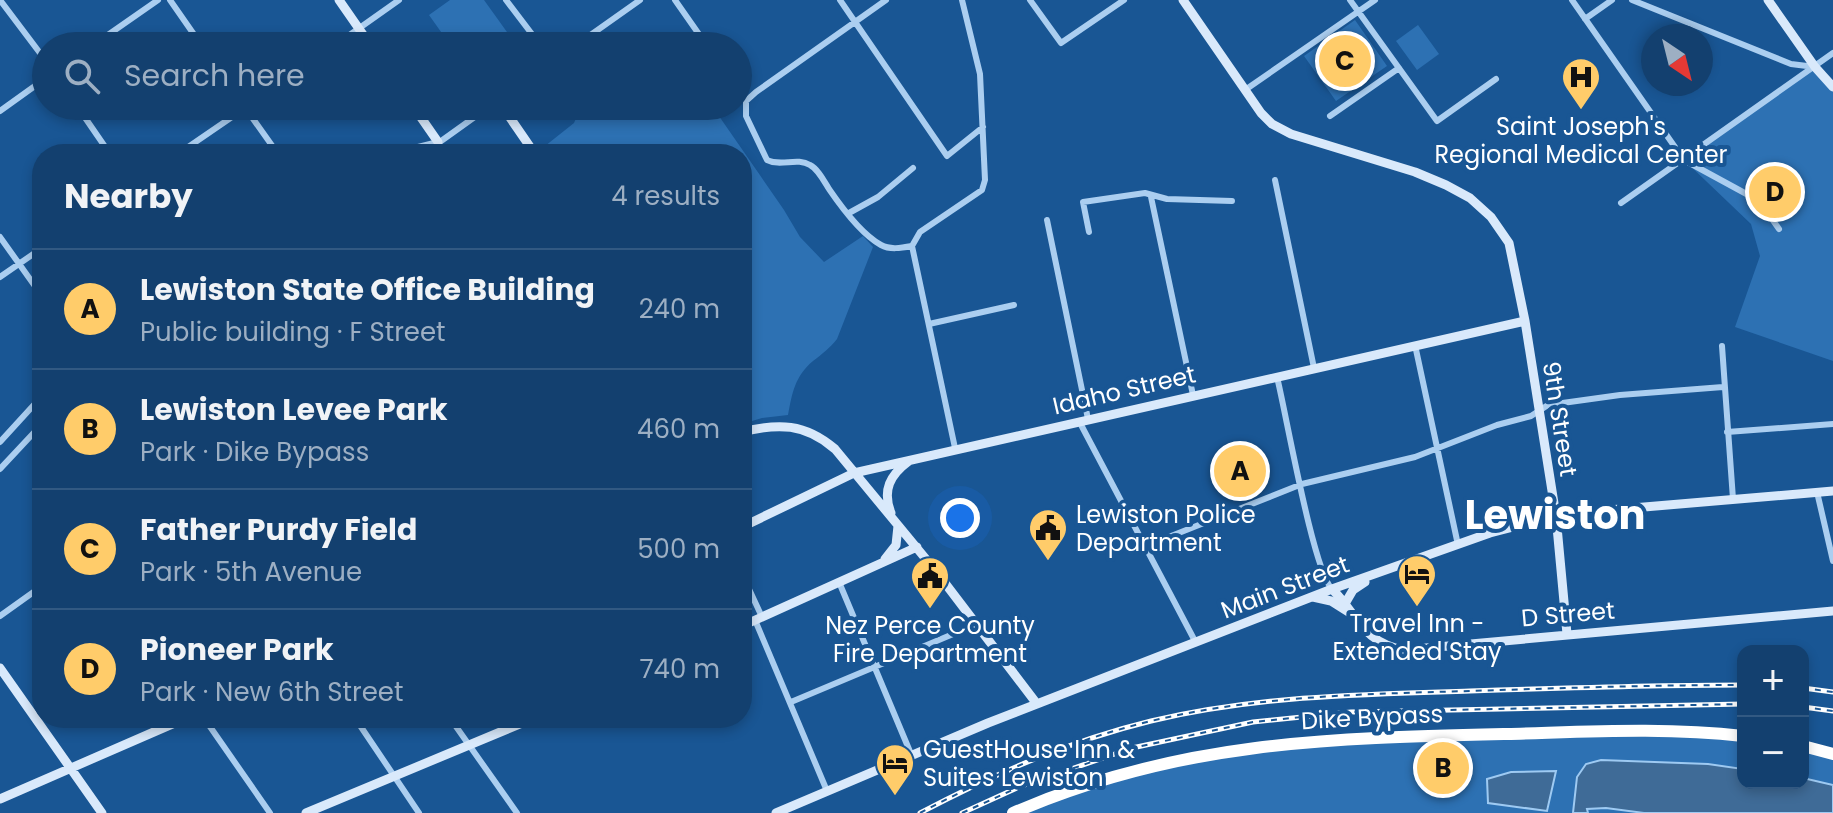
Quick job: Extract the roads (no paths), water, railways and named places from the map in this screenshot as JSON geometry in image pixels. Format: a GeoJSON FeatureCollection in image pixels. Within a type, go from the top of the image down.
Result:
{"type":"FeatureCollection","features":[{"type":"Feature","properties":{"kind":"highway","name":"Dike Bypass"},"geometry":{"type":"LineString","coordinates":[[1013,813],[1138,769],[1225,751],[1278,744],[1429,735],[1644,730],[1737,736]]}},
{"type":"Feature","properties":{"kind":"highway"},"geometry":{"type":"LineString","coordinates":[[1809,748],[1833,754]]}},
{"type":"Feature","properties":{"kind":"main road"},"geometry":{"type":"LineString","coordinates":[[339,0],[361,32]]}},
{"type":"Feature","properties":{"kind":"main road"},"geometry":{"type":"LineString","coordinates":[[1183,0],[1245,90]]}},
{"type":"Feature","properties":{"kind":"main road"},"geometry":{"type":"LineString","coordinates":[[1768,0],[1815,67],[1833,87]]}},
{"type":"Feature","properties":{"kind":"main road","name":"9th Street"},"geometry":{"type":"LineString","coordinates":[[1245,90],[1261,113],[1280,129],[1436,181],[1470,198],[1491,217],[1509,243],[1525,321],[1556,516],[1567,634]]}},
{"type":"Feature","properties":{"kind":"main road"},"geometry":{"type":"LineString","coordinates":[[423,120],[438,142]]}},
{"type":"Feature","properties":{"kind":"main road"},"geometry":{"type":"LineString","coordinates":[[512,120],[528,144]]}},
{"type":"Feature","properties":{"kind":"main road","name":"Idaho Street"},"geometry":{"type":"LineString","coordinates":[[752,522],[854,473],[1525,321]]}},
{"type":"Feature","properties":{"kind":"main road"},"geometry":{"type":"LineString","coordinates":[[752,430],[784,425],[807,430],[835,449],[917,547],[1037,704]]}},
{"type":"Feature","properties":{"kind":"main road"},"geometry":{"type":"LineString","coordinates":[[880,564],[896,545],[897,525],[888,505],[888,484],[894,474],[912,459]]}},
{"type":"Feature","properties":{"kind":"main road","name":"Main Street"},"geometry":{"type":"LineString","coordinates":[[776,813],[911,754],[1332,589],[1506,529],[1556,516],[1833,491]]}},
{"type":"Feature","properties":{"kind":"main road"},"geometry":{"type":"LineString","coordinates":[[752,621],[917,547]]}},
{"type":"Feature","properties":{"kind":"main road"},"geometry":{"type":"LineString","coordinates":[[1346,602],[1353,590],[1384,571]]}},
{"type":"Feature","properties":{"kind":"main road","name":"D Street"},"geometry":{"type":"LineString","coordinates":[[1332,589],[1346,602],[1351,614],[1374,640],[1404,650],[1833,611]]}},
{"type":"Feature","properties":{"kind":"main road"},"geometry":{"type":"LineString","coordinates":[[1313,597],[1331,601],[1351,614]]}},
{"type":"Feature","properties":{"kind":"main road"},"geometry":{"type":"LineString","coordinates":[[0,668],[32,713]]}},
{"type":"Feature","properties":{"kind":"main road"},"geometry":{"type":"LineString","coordinates":[[43,728],[102,813]]}},
{"type":"Feature","properties":{"kind":"main road"},"geometry":{"type":"LineString","coordinates":[[0,799],[163,728]]}},
{"type":"Feature","properties":{"kind":"main road"},"geometry":{"type":"LineString","coordinates":[[306,813],[511,728]]}},
{"type":"Feature","properties":{"kind":"street"},"geometry":{"type":"LineString","coordinates":[[0,0],[32,42]]}},
{"type":"Feature","properties":{"kind":"street"},"geometry":{"type":"LineString","coordinates":[[112,32],[158,0]]}},
{"type":"Feature","properties":{"kind":"street"},"geometry":{"type":"LineString","coordinates":[[170,0],[192,32]]}},
{"type":"Feature","properties":{"kind":"street"},"geometry":{"type":"LineString","coordinates":[[355,32],[399,0]]}},
{"type":"Feature","properties":{"kind":"street"},"geometry":{"type":"LineString","coordinates":[[506,0],[530,32]]}},
{"type":"Feature","properties":{"kind":"street"},"geometry":{"type":"LineString","coordinates":[[595,32],[640,0]]}},
{"type":"Feature","properties":{"kind":"street"},"geometry":{"type":"LineString","coordinates":[[675,0],[697,32]]}},
{"type":"Feature","properties":{"kind":"street"},"geometry":{"type":"LineString","coordinates":[[840,0],[947,156],[983,127]]}},
{"type":"Feature","properties":{"kind":"street"},"geometry":{"type":"LineString","coordinates":[[752,96],[886,0]]}},
{"type":"Feature","properties":{"kind":"street"},"geometry":{"type":"LineString","coordinates":[[955,448],[912,246],[920,232],[982,190],[985,180],[980,74],[962,0]]}},
{"type":"Feature","properties":{"kind":"street"},"geometry":{"type":"LineString","coordinates":[[1030,0],[1061,43],[1124,0]]}},
{"type":"Feature","properties":{"kind":"street"},"geometry":{"type":"LineString","coordinates":[[1350,0],[1437,121],[1496,79]]}},
{"type":"Feature","properties":{"kind":"street"},"geometry":{"type":"LineString","coordinates":[[1245,90],[1375,0]]}},
{"type":"Feature","properties":{"kind":"street"},"geometry":{"type":"LineString","coordinates":[[1572,0],[1684,160],[1752,197],[1779,229]]}},
{"type":"Feature","properties":{"kind":"street"},"geometry":{"type":"LineString","coordinates":[[1585,19],[1612,0]]}},
{"type":"Feature","properties":{"kind":"street"},"geometry":{"type":"LineString","coordinates":[[1632,0],[1791,64],[1815,67]]}},
{"type":"Feature","properties":{"kind":"street"},"geometry":{"type":"LineString","coordinates":[[1621,203],[1833,53]]}},
{"type":"Feature","properties":{"kind":"street"},"geometry":{"type":"LineString","coordinates":[[1330,116],[1399,68]]}},
{"type":"Feature","properties":{"kind":"street"},"geometry":{"type":"LineString","coordinates":[[0,111],[32,88]]}},
{"type":"Feature","properties":{"kind":"street"},"geometry":{"type":"LineString","coordinates":[[87,120],[103,144]]}},
{"type":"Feature","properties":{"kind":"street"},"geometry":{"type":"LineString","coordinates":[[192,144],[227,120]]}},
{"type":"Feature","properties":{"kind":"street"},"geometry":{"type":"LineString","coordinates":[[255,120],[271,144]]}},
{"type":"Feature","properties":{"kind":"street"},"geometry":{"type":"LineString","coordinates":[[436,144],[470,120]]}},
{"type":"Feature","properties":{"kind":"street"},"geometry":{"type":"LineString","coordinates":[[748,120],[767,160],[813,166],[849,213],[883,246],[912,246]]}},
{"type":"Feature","properties":{"kind":"street"},"geometry":{"type":"LineString","coordinates":[[430,144],[438,142]]}},
{"type":"Feature","properties":{"kind":"street"},"geometry":{"type":"LineString","coordinates":[[849,213],[878,197],[913,168]]}},
{"type":"Feature","properties":{"kind":"street"},"geometry":{"type":"LineString","coordinates":[[1275,180],[1314,368]]}},
{"type":"Feature","properties":{"kind":"street"},"geometry":{"type":"LineString","coordinates":[[1089,232],[1083,202],[1145,193],[1151,197],[1232,201]]}},
{"type":"Feature","properties":{"kind":"street"},"geometry":{"type":"LineString","coordinates":[[1151,197],[1193,395]]}},
{"type":"Feature","properties":{"kind":"street"},"geometry":{"type":"LineString","coordinates":[[1047,220],[1084,420],[1196,643]]}},
{"type":"Feature","properties":{"kind":"street"},"geometry":{"type":"LineString","coordinates":[[0,237],[32,282]]}},
{"type":"Feature","properties":{"kind":"street"},"geometry":{"type":"LineString","coordinates":[[0,277],[32,255]]}},
{"type":"Feature","properties":{"kind":"street"},"geometry":{"type":"LineString","coordinates":[[929,324],[1014,305]]}},
{"type":"Feature","properties":{"kind":"street"},"geometry":{"type":"LineString","coordinates":[[1415,345],[1458,545]]}},
{"type":"Feature","properties":{"kind":"street"},"geometry":{"type":"LineString","coordinates":[[1722,346],[1733,499]]}},
{"type":"Feature","properties":{"kind":"street"},"geometry":{"type":"LineString","coordinates":[[1277,377],[1324,577],[1332,589]]}},
{"type":"Feature","properties":{"kind":"street"},"geometry":{"type":"LineString","coordinates":[[1146,546],[1302,484],[1438,449],[1548,405],[1582,399],[1723,387]]}},
{"type":"Feature","properties":{"kind":"street"},"geometry":{"type":"LineString","coordinates":[[0,442],[32,407]]}},
{"type":"Feature","properties":{"kind":"street"},"geometry":{"type":"LineString","coordinates":[[1727,432],[1833,424]]}},
{"type":"Feature","properties":{"kind":"street"},"geometry":{"type":"LineString","coordinates":[[0,469],[32,435]]}},
{"type":"Feature","properties":{"kind":"street"},"geometry":{"type":"LineString","coordinates":[[1817,492],[1833,561]]}},
{"type":"Feature","properties":{"kind":"street"},"geometry":{"type":"LineString","coordinates":[[839,582],[911,754]]}},
{"type":"Feature","properties":{"kind":"street"},"geometry":{"type":"LineString","coordinates":[[0,616],[32,593]]}},
{"type":"Feature","properties":{"kind":"street"},"geometry":{"type":"LineString","coordinates":[[752,602],[827,791]]}},
{"type":"Feature","properties":{"kind":"street"},"geometry":{"type":"LineString","coordinates":[[791,702],[977,624]]}},
{"type":"Feature","properties":{"kind":"street"},"geometry":{"type":"LineString","coordinates":[[211,728],[270,813]]}},
{"type":"Feature","properties":{"kind":"street"},"geometry":{"type":"LineString","coordinates":[[362,728],[419,813]]}},
{"type":"Feature","properties":{"kind":"street"},"geometry":{"type":"LineString","coordinates":[[457,728],[517,813]]}},
{"type":"Feature","properties":{"kind":"railway"},"geometry":{"type":"LineString","coordinates":[[920,813],[1004,772],[1091,738],[1151,721],[1230,706],[1390,693],[1737,685]]}},
{"type":"Feature","properties":{"kind":"railway"},"geometry":{"type":"LineString","coordinates":[[1809,689],[1833,692]]}},
{"type":"Feature","properties":{"kind":"railway"},"geometry":{"type":"LineString","coordinates":[[962,813],[1019,787],[1132,748],[1253,722],[1351,712],[1737,704]]}},
{"type":"Feature","properties":{"kind":"railway"},"geometry":{"type":"LineString","coordinates":[[1809,708],[1833,711]]}},
{"type":"Feature","properties":{"kind":"place","name":"Father Purdy Field"},"geometry":{"type":"Point","coordinates":[1345,61]}},
{"type":"Feature","properties":{"kind":"place","name":"Saint Joseph's Regional Medical Center"},"geometry":{"type":"Point","coordinates":[1581,111]}},
{"type":"Feature","properties":{"kind":"place","name":"Pioneer Park"},"geometry":{"type":"Point","coordinates":[1775,192]}},
{"type":"Feature","properties":{"kind":"place","name":"Lewiston State Office Building"},"geometry":{"type":"Point","coordinates":[1240,471]}},
{"type":"Feature","properties":{"kind":"place","name":"Lewiston Police Department"},"geometry":{"type":"Point","coordinates":[1048,562]}},
{"type":"Feature","properties":{"kind":"place","name":"Travel Inn - Extended Stay"},"geometry":{"type":"Point","coordinates":[1417,608]}},
{"type":"Feature","properties":{"kind":"place","name":"Nez Perce County Fire Department"},"geometry":{"type":"Point","coordinates":[930,610]}},
{"type":"Feature","properties":{"kind":"place","name":"Lewiston Levee Park"},"geometry":{"type":"Point","coordinates":[1443,768]}},
{"type":"Feature","properties":{"kind":"place","name":"GuestHouse Inn & Suites Lewiston"},"geometry":{"type":"Point","coordinates":[895,797]}},
{"type":"Feature","properties":{"kind":"district","name":"Lewiston"},"geometry":{"type":"Point","coordinates":[1555,515]}}]}
